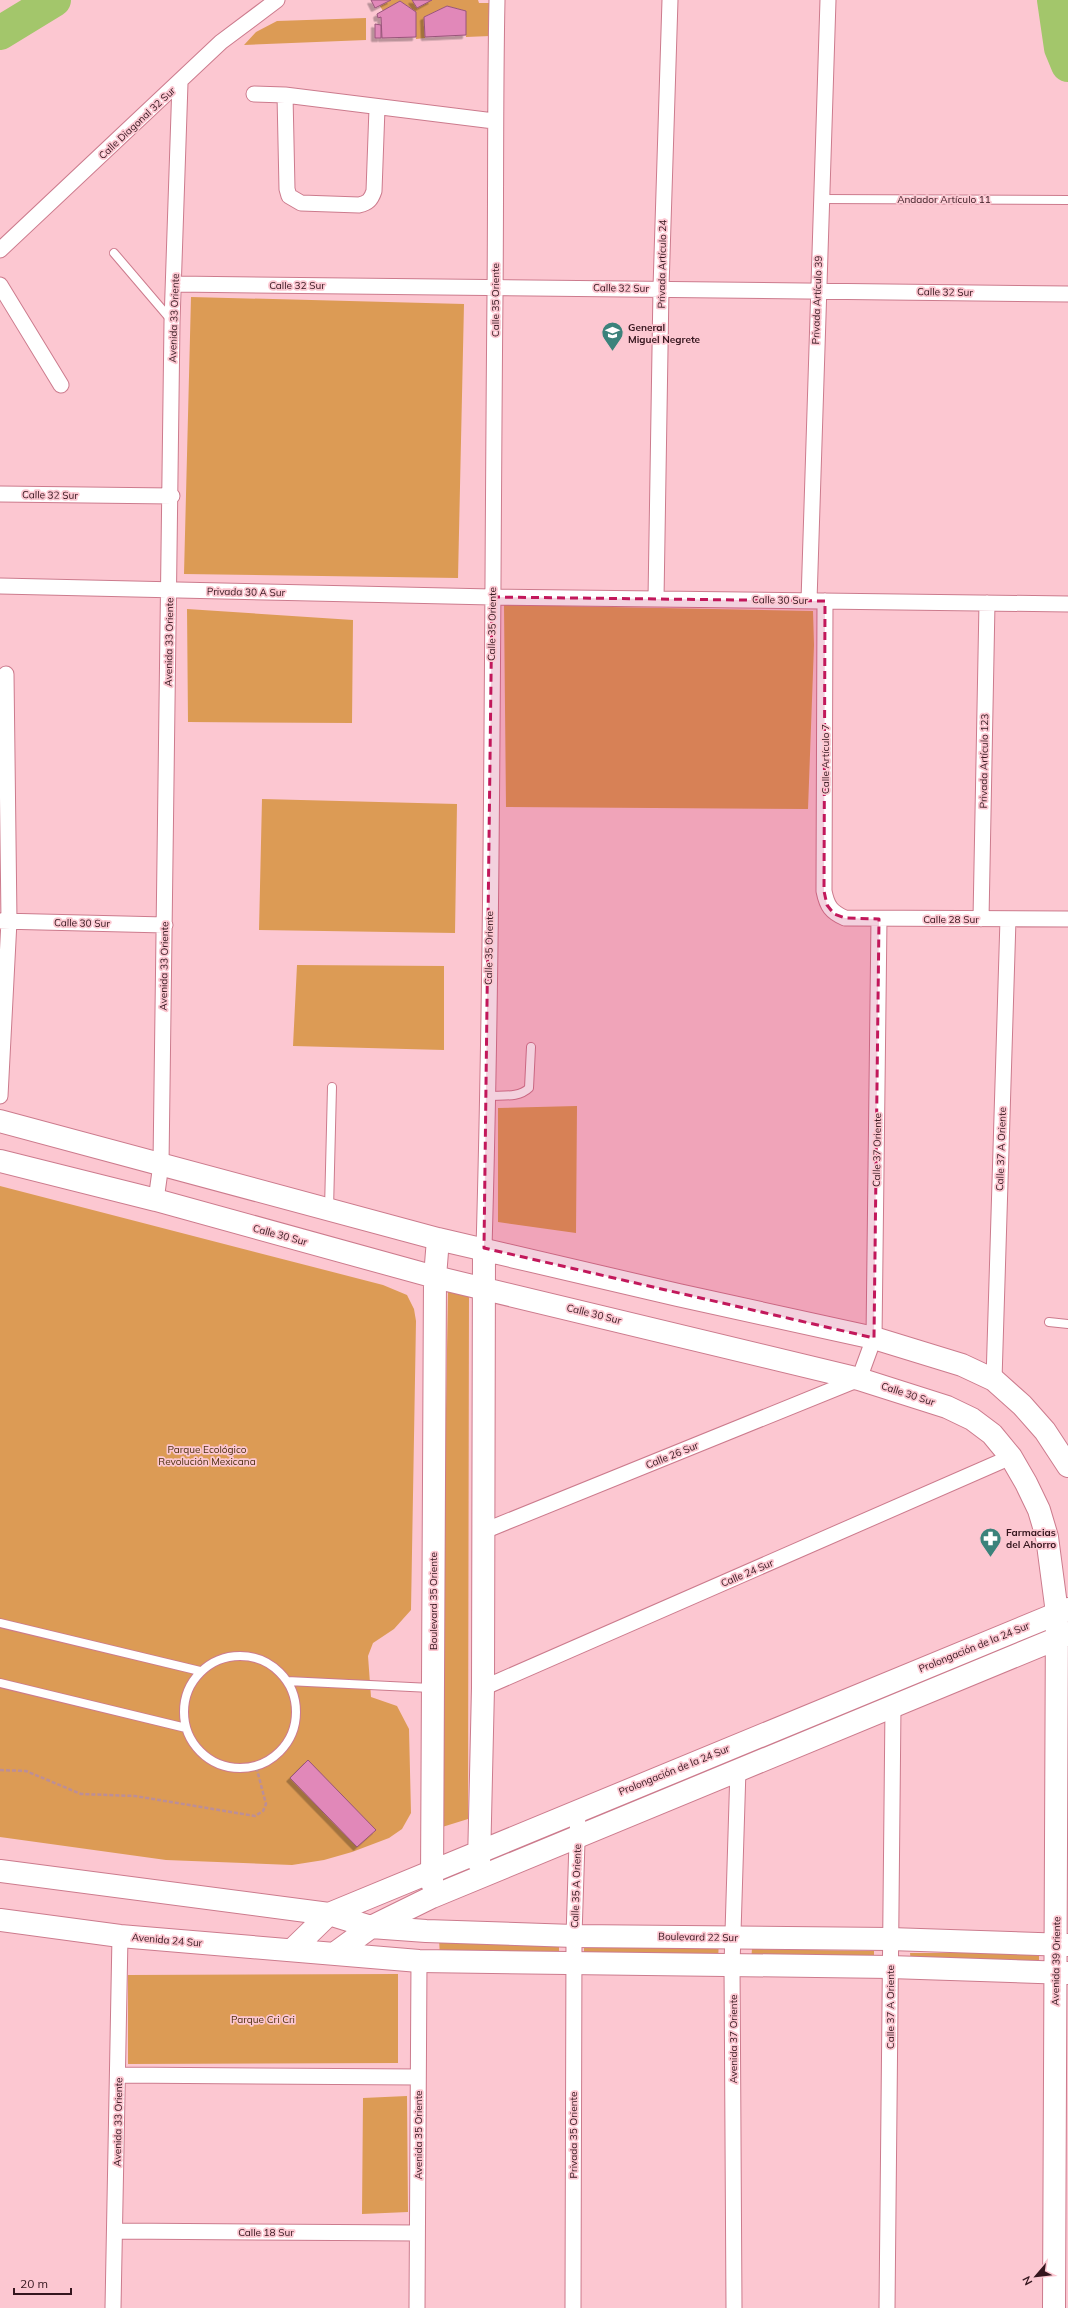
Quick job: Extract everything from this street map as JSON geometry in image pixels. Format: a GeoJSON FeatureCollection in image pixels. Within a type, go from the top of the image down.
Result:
{"type":"FeatureCollection","features":[{"type":"Feature","properties":{"kind":"main road"},"geometry":{"type":"LineString","coordinates":[[0,1121],[438,1239],[484,1248],[678,1295],[874,1338],[962,1365],[994,1380],[1022,1404],[1045,1431],[1068,1466]]}},
{"type":"Feature","properties":{"kind":"main road","name":"Calle 30 Sur"},"geometry":{"type":"LineString","coordinates":[[0,1161],[156,1200],[434,1277],[859,1379],[947,1407],[972,1419],[992,1434],[1012,1457],[1039,1510],[1047,1537],[1062,1611]]}},
{"type":"Feature","properties":{"kind":"main road","name":"Boulevard 35 Oriente"},"geometry":{"type":"LineString","coordinates":[[419,1961],[432,1897],[434,1277],[438,1239]]}},
{"type":"Feature","properties":{"kind":"main road"},"geometry":{"type":"LineString","coordinates":[[480,1876],[478,1851],[483,1688],[484,1531],[482,1288],[484,1248]]}},
{"type":"Feature","properties":{"kind":"main road","name":"Avenida 39 Oriente"},"geometry":{"type":"LineString","coordinates":[[1054,2308],[1062,1945],[1062,1611]]}},
{"type":"Feature","properties":{"kind":"main road","name":"Prolongación de la 24 Sur"},"geometry":{"type":"LineString","coordinates":[[292,1950],[329,1914],[432,1870],[1062,1611]]}},
{"type":"Feature","properties":{"kind":"main road"},"geometry":{"type":"LineString","coordinates":[[334,1954],[371,1927],[432,1897],[480,1876],[1063,1637]]}},
{"type":"Feature","properties":{"kind":"main road"},"geometry":{"type":"LineString","coordinates":[[0,1871],[329,1914]]}},
{"type":"Feature","properties":{"kind":"main road","name":"Boulevard 22 Sur"},"geometry":{"type":"LineString","coordinates":[[329,1914],[371,1927],[426,1931],[574,1936],[890,1939],[1062,1945]]}},
{"type":"Feature","properties":{"kind":"main road","name":"Avenida 24 Sur"},"geometry":{"type":"LineString","coordinates":[[0,1920],[120,1936],[334,1954]]}},
{"type":"Feature","properties":{"kind":"main road"},"geometry":{"type":"LineString","coordinates":[[334,1954],[419,1961],[890,1967],[1061,1973]]}},
{"type":"Feature","properties":{"kind":"street","name":"Calle Diagonal 32 Sur"},"geometry":{"type":"LineString","coordinates":[[0,250],[239,27],[276,0]]}},
{"type":"Feature","properties":{"kind":"street","name":"Calle 35 Oriente"},"geometry":{"type":"LineString","coordinates":[[484,1248],[488,1096],[495,286],[494,121],[497,0]]}},
{"type":"Feature","properties":{"kind":"street","name":"Privada Artículo 24"},"geometry":{"type":"LineString","coordinates":[[656,599],[661,288],[670,0]]}},
{"type":"Feature","properties":{"kind":"street","name":"Privada Artículo 39"},"geometry":{"type":"LineString","coordinates":[[809,601],[817,290],[828,0]]}},
{"type":"Feature","properties":{"kind":"street","name":"Avenida 33 Oriente"},"geometry":{"type":"LineString","coordinates":[[156,1200],[161,1164],[172,496],[172,322],[175,284],[180,83]]}},
{"type":"Feature","properties":{"kind":"street"},"geometry":{"type":"LineString","coordinates":[[254,94],[285,95],[377,108],[494,121]]}},
{"type":"Feature","properties":{"kind":"street"},"geometry":{"type":"LineString","coordinates":[[285,95],[287,189],[289,196],[300,203],[359,205],[366,204],[371,198],[374,192],[377,108]]}},
{"type":"Feature","properties":{"kind":"street","name":"Calle 32 Sur"},"geometry":{"type":"LineString","coordinates":[[175,284],[495,286],[1068,294]]}},
{"type":"Feature","properties":{"kind":"street"},"geometry":{"type":"LineString","coordinates":[[0,285],[61,385]]}},
{"type":"Feature","properties":{"kind":"street","name":"Calle 32 Sur"},"geometry":{"type":"LineString","coordinates":[[0,494],[172,496]]}},
{"type":"Feature","properties":{"kind":"street","name":"Privada 30 A Sur"},"geometry":{"type":"LineString","coordinates":[[0,586],[492,597]]}},
{"type":"Feature","properties":{"kind":"street","name":"Calle 30 Sur"},"geometry":{"type":"LineString","coordinates":[[492,597],[1068,604]]}},
{"type":"Feature","properties":{"kind":"street","name":"Calle Artículo 7"},"geometry":{"type":"LineString","coordinates":[[825,601],[824,891],[827,905],[834,914]]}},
{"type":"Feature","properties":{"kind":"street","name":"Privada Artículo 123"},"geometry":{"type":"LineString","coordinates":[[981,919],[987,603]]}},
{"type":"Feature","properties":{"kind":"street"},"geometry":{"type":"LineString","coordinates":[[0,1096],[5,921],[6,674]]}},
{"type":"Feature","properties":{"kind":"street","name":"Calle 28 Sur"},"geometry":{"type":"LineString","coordinates":[[834,914],[845,918],[879,920],[1068,919]]}},
{"type":"Feature","properties":{"kind":"street","name":"Calle 37 A Oriente"},"geometry":{"type":"LineString","coordinates":[[994,1380],[1008,919]]}},
{"type":"Feature","properties":{"kind":"street","name":"Calle 37 Oriente"},"geometry":{"type":"LineString","coordinates":[[859,1379],[874,1338],[879,920]]}},
{"type":"Feature","properties":{"kind":"street","name":"Calle 30 Sur"},"geometry":{"type":"LineString","coordinates":[[5,921],[165,925]]}},
{"type":"Feature","properties":{"kind":"street","name":"Calle 26 Sur"},"geometry":{"type":"LineString","coordinates":[[484,1531],[859,1379]]}},
{"type":"Feature","properties":{"kind":"street","name":"Calle 24 Sur"},"geometry":{"type":"LineString","coordinates":[[483,1688],[1012,1457]]}},
{"type":"Feature","properties":{"kind":"street","name":"Calle 37 A Oriente"},"geometry":{"type":"LineString","coordinates":[[887,2308],[893,1706]]}},
{"type":"Feature","properties":{"kind":"street","name":"Avenida 37 Oriente"},"geometry":{"type":"LineString","coordinates":[[734,2308],[732,1965],[738,1769]]}},
{"type":"Feature","properties":{"kind":"street","name":"Calle 35 A Oriente"},"geometry":{"type":"LineString","coordinates":[[574,1962],[578,1810]]}},
{"type":"Feature","properties":{"kind":"street","name":"Avenida 33 Oriente"},"geometry":{"type":"LineString","coordinates":[[114,2308],[120,1936]]}},
{"type":"Feature","properties":{"kind":"street","name":"Avenida 35 Oriente"},"geometry":{"type":"LineString","coordinates":[[416,2308],[419,1961]]}},
{"type":"Feature","properties":{"kind":"street","name":"Privada 35 Oriente"},"geometry":{"type":"LineString","coordinates":[[573,2308],[574,1962]]}},
{"type":"Feature","properties":{"kind":"street"},"geometry":{"type":"LineString","coordinates":[[118,2075],[418,2077]]}},
{"type":"Feature","properties":{"kind":"street","name":"Calle 18 Sur"},"geometry":{"type":"LineString","coordinates":[[116,2231],[417,2233]]}},
{"type":"Feature","properties":{"kind":"lane","name":"Andador Artículo 11"},"geometry":{"type":"LineString","coordinates":[[820,199],[1068,200]]}},
{"type":"Feature","properties":{"kind":"lane"},"geometry":{"type":"LineString","coordinates":[[114,253],[172,322]]}},
{"type":"Feature","properties":{"kind":"lane"},"geometry":{"type":"LineString","coordinates":[[488,1096],[517,1095],[524,1093],[529,1088],[531,1047]]}},
{"type":"Feature","properties":{"kind":"lane"},"geometry":{"type":"LineString","coordinates":[[329,1210],[332,1087]]}},
{"type":"Feature","properties":{"kind":"lane"},"geometry":{"type":"LineString","coordinates":[[1049,1322],[1068,1324]]}},
{"type":"Feature","properties":{"kind":"lane"},"geometry":{"type":"LineString","coordinates":[[0,1623],[200,1672]]}},
{"type":"Feature","properties":{"kind":"lane"},"geometry":{"type":"LineString","coordinates":[[246,1656],[262,1660],[276,1669],[287,1681],[293,1696],[296,1713],[293,1730],[280,1750],[272,1759],[256,1766],[239,1769],[221,1766],[202,1753],[194,1744],[186,1728],[183,1713],[185,1698],[191,1684],[200,1672],[214,1662],[229,1657],[246,1656]]}},
{"type":"Feature","properties":{"kind":"lane"},"geometry":{"type":"LineString","coordinates":[[287,1681],[432,1688]]}},
{"type":"Feature","properties":{"kind":"lane"},"geometry":{"type":"LineString","coordinates":[[0,1683],[186,1728]]}},
{"type":"Feature","properties":{"kind":"path"},"geometry":{"type":"LineString","coordinates":[[0,1770],[26,1771],[81,1794],[135,1796],[255,1816],[263,1811],[266,1804],[256,1766]]}},
{"type":"Feature","properties":{"kind":"highlighted area"},"geometry":{"type":"Polygon","coordinates":[[[492,597],[825,601],[824,891],[827,905],[834,914],[845,918],[879,919],[874,1338],[484,1248],[492,597]]]}},
{"type":"Feature","properties":{"kind":"green space"},"geometry":{"type":"Polygon","coordinates":[[[391,0],[412,0],[417,8],[432,0],[478,0],[479,3],[490,3],[490,36],[466,37],[466,11],[447,6],[424,17],[425,38],[416,39],[416,12],[400,1],[383,11],[380,6],[391,0]]]}},
{"type":"Feature","properties":{"kind":"green space"},"geometry":{"type":"Polygon","coordinates":[[[366,18],[366,40],[244,45],[256,32],[277,21],[366,18]]]}},
{"type":"Feature","properties":{"kind":"green space"},"geometry":{"type":"Polygon","coordinates":[[[191,297],[464,304],[458,578],[184,574],[191,297]]]}},
{"type":"Feature","properties":{"kind":"green space"},"geometry":{"type":"Polygon","coordinates":[[[504,605],[813,611],[814,645],[808,809],[506,807],[504,605]]]}},
{"type":"Feature","properties":{"kind":"green space"},"geometry":{"type":"Polygon","coordinates":[[[187,609],[353,620],[352,723],[188,722],[187,609]]]}},
{"type":"Feature","properties":{"kind":"green space"},"geometry":{"type":"Polygon","coordinates":[[[262,799],[457,804],[455,933],[259,930],[262,799]]]}},
{"type":"Feature","properties":{"kind":"green space"},"geometry":{"type":"Polygon","coordinates":[[[297,965],[444,966],[444,1050],[293,1046],[297,965]]]}},
{"type":"Feature","properties":{"kind":"green space"},"geometry":{"type":"Polygon","coordinates":[[[577,1106],[576,1233],[498,1222],[498,1108],[577,1106]]]}},
{"type":"Feature","properties":{"kind":"green space","name":"Parque Ecológico Revolución Mexicana"},"geometry":{"type":"Polygon","coordinates":[[[0,1186],[383,1285],[407,1295],[414,1309],[416,1321],[411,1610],[394,1629],[373,1643],[368,1656],[371,1697],[397,1706],[409,1729],[411,1813],[402,1829],[389,1838],[352,1852],[324,1860],[292,1865],[166,1860],[0,1837],[0,1186]]]}},
{"type":"Feature","properties":{"kind":"green space"},"geometry":{"type":"Polygon","coordinates":[[[448,1290],[469,1290],[468,1819],[439,1828],[448,1290]]]}},
{"type":"Feature","properties":{"kind":"green space"},"geometry":{"type":"Polygon","coordinates":[[[439,1938],[559,1939],[559,1960],[440,1958],[439,1938]]]}},
{"type":"Feature","properties":{"kind":"green space"},"geometry":{"type":"Polygon","coordinates":[[[584,1939],[719,1940],[718,1960],[584,1958],[584,1939]]]}},
{"type":"Feature","properties":{"kind":"green space"},"geometry":{"type":"Polygon","coordinates":[[[752,1949],[874,1951],[874,1964],[751,1961],[752,1949]]]}},
{"type":"Feature","properties":{"kind":"green space"},"geometry":{"type":"Polygon","coordinates":[[[910,1953],[1039,1953],[1039,1967],[911,1963],[910,1953]]]}},
{"type":"Feature","properties":{"kind":"green space","name":"Parque Cri Cri"},"geometry":{"type":"Polygon","coordinates":[[[398,1974],[398,2063],[128,2064],[128,1975],[398,1974]]]}},
{"type":"Feature","properties":{"kind":"green space"},"geometry":{"type":"Polygon","coordinates":[[[407,2096],[408,2212],[362,2214],[363,2098],[407,2096]]]}},
{"type":"Feature","properties":{"kind":"building"},"geometry":{"type":"Polygon","coordinates":[[[371,0],[391,0],[375,8],[371,0]]]}},
{"type":"Feature","properties":{"kind":"building"},"geometry":{"type":"Polygon","coordinates":[[[412,0],[432,0],[417,8],[412,0]]]}},
{"type":"Feature","properties":{"kind":"building"},"geometry":{"type":"Polygon","coordinates":[[[400,1],[416,12],[416,37],[382,38],[381,17],[378,18],[377,14],[400,1]]]}},
{"type":"Feature","properties":{"kind":"building"},"geometry":{"type":"Polygon","coordinates":[[[447,6],[466,11],[466,35],[425,37],[424,17],[447,6]]]}},
{"type":"Feature","properties":{"kind":"building"},"geometry":{"type":"Polygon","coordinates":[[[375,24],[381,25],[381,38],[375,38],[375,24]]]}},
{"type":"Feature","properties":{"kind":"building"},"geometry":{"type":"Polygon","coordinates":[[[308,1760],[376,1830],[357,1847],[290,1778],[308,1760]]]}},
{"type":"Feature","properties":{"kind":"waterway"},"geometry":{"type":"LineString","coordinates":[[0,33],[54,0]]}},
{"type":"Feature","properties":{"kind":"waterway"},"geometry":{"type":"LineString","coordinates":[[1054,0],[1061,48],[1068,65]]}},
{"type":"Feature","properties":{"kind":"place","name":"General Miguel Negrete"},"geometry":{"type":"Point","coordinates":[613,352]}},
{"type":"Feature","properties":{"kind":"place","name":"Farmacias del Ahorro"},"geometry":{"type":"Point","coordinates":[991,1558]}}]}
